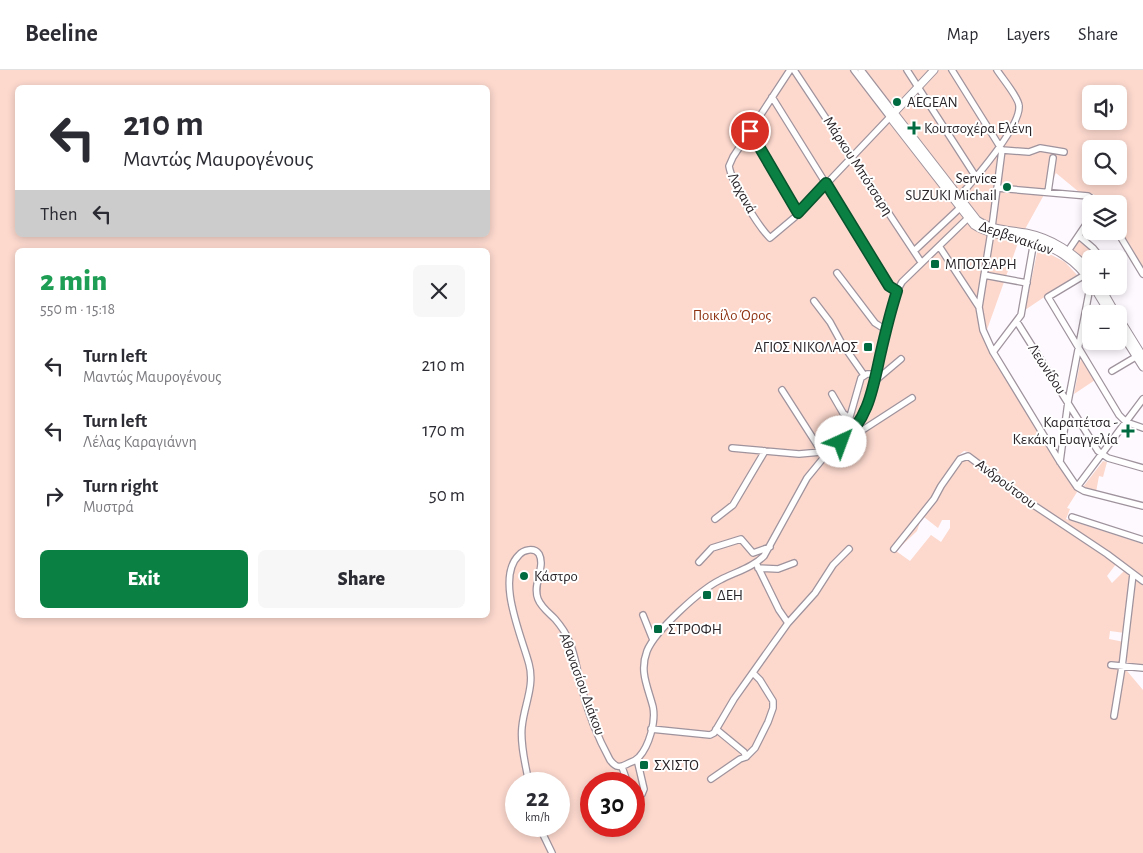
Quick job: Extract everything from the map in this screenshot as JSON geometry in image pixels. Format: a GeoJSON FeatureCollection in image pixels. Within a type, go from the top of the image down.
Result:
{"type":"FeatureCollection","features":[{"type":"Feature","properties":{"kind":"street","name":"Λαχανά"},"geometry":{"type":"LineString","coordinates":[[790,70],[729,166],[732,177],[746,202],[764,232],[770,238],[798,213]]}},
{"type":"Feature","properties":{"kind":"street","name":"Μάρκου Μπότσαρη"},"geometry":{"type":"LineString","coordinates":[[794,70],[921,262]]}},
{"type":"Feature","properties":{"kind":"street","name":"Δερβενακίων"},"geometry":{"type":"LineString","coordinates":[[854,70],[959,197],[962,205]]}},
{"type":"Feature","properties":{"kind":"street","name":"Δερβενακίων"},"geometry":{"type":"LineString","coordinates":[[861,70],[892,115],[979,228],[1036,236],[1068,252],[1082,265]]}},
{"type":"Feature","properties":{"kind":"street"},"geometry":{"type":"LineString","coordinates":[[907,70],[976,177]]}},
{"type":"Feature","properties":{"kind":"street"},"geometry":{"type":"LineString","coordinates":[[750,131],[798,213],[934,70]]}},
{"type":"Feature","properties":{"kind":"street"},"geometry":{"type":"LineString","coordinates":[[952,70],[1001,148],[992,230],[979,307],[983,330],[993,352],[1077,487],[1143,506]]}},
{"type":"Feature","properties":{"kind":"street"},"geometry":{"type":"LineString","coordinates":[[959,197],[1001,148],[1018,116],[1019,104],[996,70]]}},
{"type":"Feature","properties":{"kind":"street"},"geometry":{"type":"LineString","coordinates":[[772,97],[889,286],[897,291]]}},
{"type":"Feature","properties":{"kind":"street"},"geometry":{"type":"LineString","coordinates":[[1001,148],[1029,152],[1040,148],[1064,152]]}},
{"type":"Feature","properties":{"kind":"street"},"geometry":{"type":"LineString","coordinates":[[1048,192],[1054,158]]}},
{"type":"Feature","properties":{"kind":"street"},"geometry":{"type":"LineString","coordinates":[[997,188],[1082,195]]}},
{"type":"Feature","properties":{"kind":"street"},"geometry":{"type":"LineString","coordinates":[[914,251],[962,205]]}},
{"type":"Feature","properties":{"kind":"street"},"geometry":{"type":"LineString","coordinates":[[757,566],[770,547],[805,482],[823,454],[850,435],[862,418],[876,378],[886,330],[897,291],[902,282],[970,215]]}},
{"type":"Feature","properties":{"kind":"street","name":"Δερβενακίων"},"geometry":{"type":"LineString","coordinates":[[992,230],[1034,241],[1082,267]]}},
{"type":"Feature","properties":{"kind":"street"},"geometry":{"type":"LineString","coordinates":[[1068,252],[1082,231]]}},
{"type":"Feature","properties":{"kind":"street"},"geometry":{"type":"LineString","coordinates":[[1079,236],[1095,250]]}},
{"type":"Feature","properties":{"kind":"street"},"geometry":{"type":"LineString","coordinates":[[1122,240],[1143,274]]}},
{"type":"Feature","properties":{"kind":"street"},"geometry":{"type":"LineString","coordinates":[[993,352],[1021,315],[1034,241]]}},
{"type":"Feature","properties":{"kind":"street"},"geometry":{"type":"LineString","coordinates":[[939,246],[979,307]]}},
{"type":"Feature","properties":{"kind":"street"},"geometry":{"type":"LineString","coordinates":[[837,273],[876,323],[886,330]]}},
{"type":"Feature","properties":{"kind":"street"},"geometry":{"type":"LineString","coordinates":[[984,275],[1027,282]]}},
{"type":"Feature","properties":{"kind":"street"},"geometry":{"type":"LineString","coordinates":[[1082,277],[1048,297],[1119,415],[1126,422],[1143,428]]}},
{"type":"Feature","properties":{"kind":"street"},"geometry":{"type":"LineString","coordinates":[[1060,462],[1068,402],[1090,295]]}},
{"type":"Feature","properties":{"kind":"street"},"geometry":{"type":"LineString","coordinates":[[814,302],[830,322],[840,342],[864,375],[876,378]]}},
{"type":"Feature","properties":{"kind":"street","name":"Λεωνίδου"},"geometry":{"type":"LineString","coordinates":[[1017,322],[1101,455]]}},
{"type":"Feature","properties":{"kind":"street"},"geometry":{"type":"LineString","coordinates":[[1127,331],[1141,355],[1143,367]]}},
{"type":"Feature","properties":{"kind":"street"},"geometry":{"type":"LineString","coordinates":[[1127,338],[1141,355]]}},
{"type":"Feature","properties":{"kind":"street"},"geometry":{"type":"LineString","coordinates":[[1112,371],[1141,355]]}},
{"type":"Feature","properties":{"kind":"street"},"geometry":{"type":"LineString","coordinates":[[876,378],[901,359]]}},
{"type":"Feature","properties":{"kind":"street"},"geometry":{"type":"LineString","coordinates":[[850,435],[847,431],[860,382],[864,375]]}},
{"type":"Feature","properties":{"kind":"street"},"geometry":{"type":"LineString","coordinates":[[782,390],[823,454]]}},
{"type":"Feature","properties":{"kind":"street"},"geometry":{"type":"LineString","coordinates":[[832,394],[845,416],[850,419]]}},
{"type":"Feature","properties":{"kind":"street"},"geometry":{"type":"LineString","coordinates":[[850,435],[858,433],[912,398]]}},
{"type":"Feature","properties":{"kind":"street"},"geometry":{"type":"LineString","coordinates":[[1077,487],[1143,399]]}},
{"type":"Feature","properties":{"kind":"street"},"geometry":{"type":"LineString","coordinates":[[732,448],[823,454]]}},
{"type":"Feature","properties":{"kind":"street"},"geometry":{"type":"LineString","coordinates":[[715,518],[733,506],[765,451]]}},
{"type":"Feature","properties":{"kind":"street"},"geometry":{"type":"LineString","coordinates":[[1101,455],[1115,461],[1143,468]]}},
{"type":"Feature","properties":{"kind":"street","name":"Ανδρούτσου"},"geometry":{"type":"LineString","coordinates":[[894,549],[934,499],[960,459],[968,456],[1035,506],[1143,581]]}},
{"type":"Feature","properties":{"kind":"street"},"geometry":{"type":"LineString","coordinates":[[1072,517],[1143,540]]}},
{"type":"Feature","properties":{"kind":"street"},"geometry":{"type":"LineString","coordinates":[[699,562],[712,548],[741,539],[753,553],[770,547]]}},
{"type":"Feature","properties":{"kind":"street"},"geometry":{"type":"LineString","coordinates":[[651,730],[710,735],[788,623],[815,593],[837,560],[849,549]]}},
{"type":"Feature","properties":{"kind":"street","name":"Αθανασίου Διάκου"},"geometry":{"type":"LineString","coordinates":[[527,772],[522,729],[531,687],[530,670],[510,595],[511,569],[516,558],[524,551],[533,550],[539,554],[540,563],[536,587],[538,598],[557,621],[567,637],[587,705],[608,757],[614,765],[622,767]]}},
{"type":"Feature","properties":{"kind":"street"},"geometry":{"type":"LineString","coordinates":[[624,772],[622,767],[637,760],[646,746],[651,730],[653,707],[646,686],[643,667],[652,640],[701,593],[722,579],[757,566],[778,569],[794,563]]}},
{"type":"Feature","properties":{"kind":"street"},"geometry":{"type":"LineString","coordinates":[[757,566],[779,610],[788,623]]}},
{"type":"Feature","properties":{"kind":"street"},"geometry":{"type":"LineString","coordinates":[[1114,716],[1133,574]]}},
{"type":"Feature","properties":{"kind":"street"},"geometry":{"type":"LineString","coordinates":[[643,615],[652,640]]}},
{"type":"Feature","properties":{"kind":"street"},"geometry":{"type":"LineString","coordinates":[[1111,665],[1143,668]]}},
{"type":"Feature","properties":{"kind":"street"},"geometry":{"type":"LineString","coordinates":[[711,778],[746,757],[755,748],[773,708],[772,700],[760,680],[754,674]]}},
{"type":"Feature","properties":{"kind":"street"},"geometry":{"type":"LineString","coordinates":[[716,729],[744,752],[746,757]]}},
{"type":"Feature","properties":{"kind":"street"},"geometry":{"type":"LineString","coordinates":[[637,760],[640,772]]}},
{"type":"Feature","properties":{"kind":"street"},"geometry":{"type":"LineString","coordinates":[[544,837],[552,853]]}},
{"type":"Feature","properties":{"kind":"green space","name":"Ποικίλο Όρος"},"geometry":{"type":"Polygon","coordinates":[[[0,70],[1143,70],[1143,268],[1127,240],[1127,195],[1096,195],[1079,192],[1056,173],[1019,240],[984,338],[988,350],[1077,492],[1067,508],[1070,509],[1066,519],[1143,544],[1143,579],[997,476],[969,452],[964,451],[959,455],[925,507],[917,531],[896,551],[910,561],[931,535],[941,542],[950,528],[950,520],[942,520],[938,528],[924,517],[962,461],[966,458],[971,460],[1068,532],[1116,564],[1107,576],[1112,583],[1124,571],[1130,575],[1125,633],[1110,631],[1109,639],[1124,642],[1122,665],[1143,690],[1143,853],[0,853],[0,70]]]}},
{"type":"Feature","properties":{"kind":"green space"},"geometry":{"type":"Polygon","coordinates":[[[1079,240],[1092,250],[1082,250],[1082,259],[1072,250],[1079,240]]]}},
{"type":"Feature","properties":{"kind":"green space"},"geometry":{"type":"Polygon","coordinates":[[[1038,248],[1065,262],[1077,275],[1025,310],[1038,248]]]}},
{"type":"Feature","properties":{"kind":"green space"},"geometry":{"type":"Polygon","coordinates":[[[1081,358],[1095,380],[1074,394],[1081,358]]]}},
{"type":"Feature","properties":{"kind":"green space"},"geometry":{"type":"Polygon","coordinates":[[[1103,461],[1107,462],[1103,477],[1099,476],[1096,492],[1085,489],[1083,487],[1103,461]]]}},
{"type":"Feature","properties":{"kind":"green space"},"geometry":{"type":"Polygon","coordinates":[[[1134,579],[1143,585],[1143,667],[1128,665],[1125,655],[1134,579]]]}},
{"type":"Feature","properties":{"kind":"place","name":"AEGEAN"},"geometry":{"type":"Point","coordinates":[897,102]}},
{"type":"Feature","properties":{"kind":"place","name":"Κουτσοχέρα Ελένη"},"geometry":{"type":"Point","coordinates":[914,128]}},
{"type":"Feature","properties":{"kind":"place","name":"Service SUZUKI Michail"},"geometry":{"type":"Point","coordinates":[1007,187]}},
{"type":"Feature","properties":{"kind":"place","name":"ΜΠΟΤΣΑΡΗ"},"geometry":{"type":"Point","coordinates":[935,264]}},
{"type":"Feature","properties":{"kind":"place","name":"ΑΓΙΟΣ ΝΙΚΟΛΑΟΣ"},"geometry":{"type":"Point","coordinates":[868,347]}},
{"type":"Feature","properties":{"kind":"place","name":"Καραπέτσα - Κεκάκη Ευαγγελία"},"geometry":{"type":"Point","coordinates":[1128,431]}},
{"type":"Feature","properties":{"kind":"place","name":"Κάστρο"},"geometry":{"type":"Point","coordinates":[524,576]}},
{"type":"Feature","properties":{"kind":"place","name":"ΔΕΗ"},"geometry":{"type":"Point","coordinates":[707,595]}},
{"type":"Feature","properties":{"kind":"place","name":"ΣΤΡΟΦΗ"},"geometry":{"type":"Point","coordinates":[658,629]}},
{"type":"Feature","properties":{"kind":"place","name":"ΣΧΙΣΤΟ"},"geometry":{"type":"Point","coordinates":[644,765]}},
{"type":"Feature","properties":{"kind":"route"},"geometry":{"type":"LineString","coordinates":[[750,131],[798,213],[826,183],[889,286],[897,291],[888,318],[875,381],[868,404],[856,428],[841,442]]}}]}
